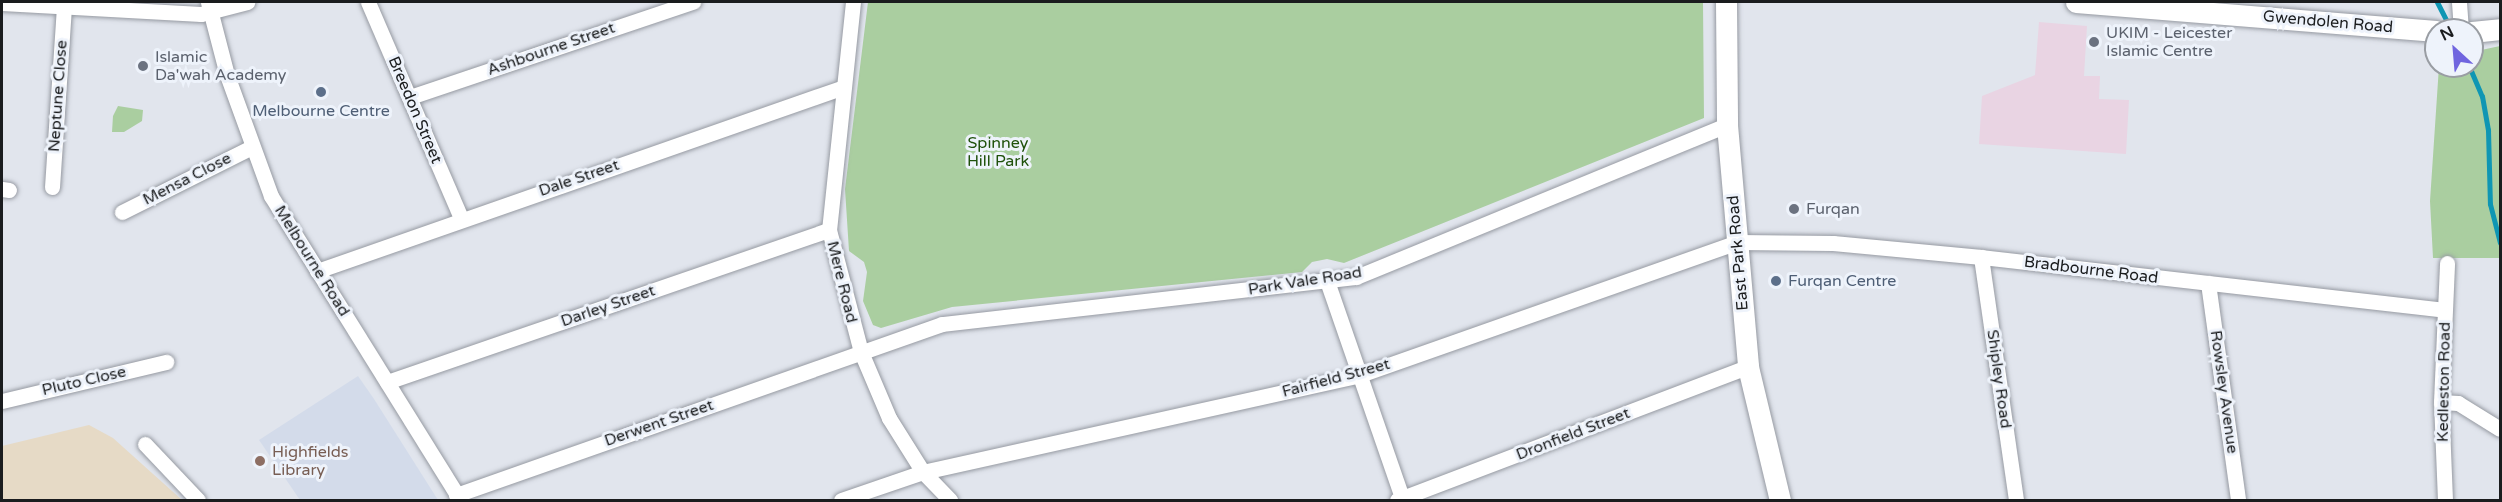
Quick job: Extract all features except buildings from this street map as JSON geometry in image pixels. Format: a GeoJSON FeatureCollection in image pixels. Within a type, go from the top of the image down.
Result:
{"type":"FeatureCollection","features":[{"type":"Feature","properties":{"kind":"main road","name":"East Park Road"},"geometry":{"type":"LineString","coordinates":[[1726,2],[1727,125],[1748,368],[1780,501]]}},
{"type":"Feature","properties":{"kind":"main road","name":"Gwendolen Road"},"geometry":{"type":"LineString","coordinates":[[2076,2],[2424,30]]}},
{"type":"Feature","properties":{"kind":"main road"},"geometry":{"type":"LineString","coordinates":[[2484,31],[2500,29]]}},
{"type":"Feature","properties":{"kind":"street"},"geometry":{"type":"LineString","coordinates":[[2,3],[209,7],[248,2]]}},
{"type":"Feature","properties":{"kind":"street","name":"Breedon Street"},"geometry":{"type":"LineString","coordinates":[[368,2],[461,218]]}},
{"type":"Feature","properties":{"kind":"street","name":"Ashbourne Street"},"geometry":{"type":"LineString","coordinates":[[410,97],[693,2]]}},
{"type":"Feature","properties":{"kind":"street","name":"Mere Road"},"geometry":{"type":"LineString","coordinates":[[853,2],[841,88],[829,230],[861,352],[901,440],[923,472],[950,501]]}},
{"type":"Feature","properties":{"kind":"street"},"geometry":{"type":"LineString","coordinates":[[2459,2],[2460,18]]}},
{"type":"Feature","properties":{"kind":"street","name":"Neptune Close"},"geometry":{"type":"LineString","coordinates":[[52,187],[64,5]]}},
{"type":"Feature","properties":{"kind":"street","name":"Melbourne Road"},"geometry":{"type":"LineString","coordinates":[[209,7],[252,147],[271,196],[458,498]]}},
{"type":"Feature","properties":{"kind":"street","name":"Dale Street"},"geometry":{"type":"LineString","coordinates":[[317,271],[461,218],[841,88]]}},
{"type":"Feature","properties":{"kind":"street","name":"Park Vale Road"},"geometry":{"type":"LineString","coordinates":[[861,352],[942,324],[1356,277],[1727,125]]}},
{"type":"Feature","properties":{"kind":"street","name":"Mensa Close"},"geometry":{"type":"LineString","coordinates":[[122,212],[252,147]]}},
{"type":"Feature","properties":{"kind":"street","name":"Darley Street"},"geometry":{"type":"LineString","coordinates":[[387,382],[829,230]]}},
{"type":"Feature","properties":{"kind":"street","name":"Bradbourne Road"},"geometry":{"type":"LineString","coordinates":[[1737,242],[1833,243],[1981,257],[2444,310]]}},
{"type":"Feature","properties":{"kind":"street","name":"Fairfield Street"},"geometry":{"type":"LineString","coordinates":[[841,501],[923,472],[1360,375],[1737,242]]}},
{"type":"Feature","properties":{"kind":"street","name":"Shipley Road"},"geometry":{"type":"LineString","coordinates":[[1981,257],[2016,501]]}},
{"type":"Feature","properties":{"kind":"street","name":"Kedleston Road"},"geometry":{"type":"LineString","coordinates":[[2445,501],[2441,402],[2447,263]]}},
{"type":"Feature","properties":{"kind":"street"},"geometry":{"type":"LineString","coordinates":[[1327,281],[1401,500]]}},
{"type":"Feature","properties":{"kind":"street","name":"Rowsley Avenue"},"geometry":{"type":"LineString","coordinates":[[2208,283],[2238,501]]}},
{"type":"Feature","properties":{"kind":"street","name":"Derwent Street"},"geometry":{"type":"LineString","coordinates":[[458,498],[861,352]]}},
{"type":"Feature","properties":{"kind":"street","name":"Pluto Close"},"geometry":{"type":"LineString","coordinates":[[2,401],[166,362]]}},
{"type":"Feature","properties":{"kind":"street","name":"Dronfield Street"},"geometry":{"type":"LineString","coordinates":[[1401,500],[1748,368]]}},
{"type":"Feature","properties":{"kind":"street"},"geometry":{"type":"LineString","coordinates":[[2441,402],[2458,403],[2500,429]]}},
{"type":"Feature","properties":{"kind":"street"},"geometry":{"type":"LineString","coordinates":[[145,444],[198,501]]}},
{"type":"Feature","properties":{"kind":"shaded area"},"geometry":{"type":"Polygon","coordinates":[[[2039,22],[2087,26],[2084,76],[2100,76],[2099,99],[2129,100],[2126,154],[1979,144],[1982,96],[2035,75],[2039,22]]]}},
{"type":"Feature","properties":{"kind":"shaded area"},"geometry":{"type":"Polygon","coordinates":[[[358,376],[438,500],[300,500],[259,440],[358,376]]]}},
{"type":"Feature","properties":{"kind":"shaded area"},"geometry":{"type":"Polygon","coordinates":[[[89,425],[113,438],[182,500],[2,500],[2,446],[89,425]]]}},
{"type":"Feature","properties":{"kind":"green space","name":"Spinney Hill Park"},"geometry":{"type":"Polygon","coordinates":[[[868,2],[1703,2],[1704,118],[1344,263],[1327,259],[1312,262],[1302,272],[952,307],[881,328],[873,325],[863,301],[867,272],[864,262],[849,251],[845,189],[868,2]]]}},
{"type":"Feature","properties":{"kind":"green space"},"geometry":{"type":"Polygon","coordinates":[[[2500,46],[2500,258],[2433,258],[2430,201],[2438,78],[2484,78],[2484,49],[2500,46]]]}},
{"type":"Feature","properties":{"kind":"green space"},"geometry":{"type":"Polygon","coordinates":[[[118,106],[143,110],[142,121],[124,132],[112,132],[113,116],[118,106]]]}},
{"type":"Feature","properties":{"kind":"waterway"},"geometry":{"type":"LineString","coordinates":[[2437,2],[2445,18]]}},
{"type":"Feature","properties":{"kind":"waterway"},"geometry":{"type":"LineString","coordinates":[[2474,78],[2482,96],[2488,130],[2490,204],[2500,243]]}},
{"type":"Feature","properties":{"kind":"place","name":"UKIM - Leicester Islamic Centre"},"geometry":{"type":"Point","coordinates":[2094,42]}},
{"type":"Feature","properties":{"kind":"place","name":"Islamic Da'wah Academy"},"geometry":{"type":"Point","coordinates":[143,66]}},
{"type":"Feature","properties":{"kind":"place","name":"Melbourne Centre"},"geometry":{"type":"Point","coordinates":[321,92]}},
{"type":"Feature","properties":{"kind":"place","name":"Furqan"},"geometry":{"type":"Point","coordinates":[1794,209]}},
{"type":"Feature","properties":{"kind":"place","name":"Furqan Centre"},"geometry":{"type":"Point","coordinates":[1776,281]}},
{"type":"Feature","properties":{"kind":"place","name":"Highfields Library"},"geometry":{"type":"Point","coordinates":[260,461]}}]}
